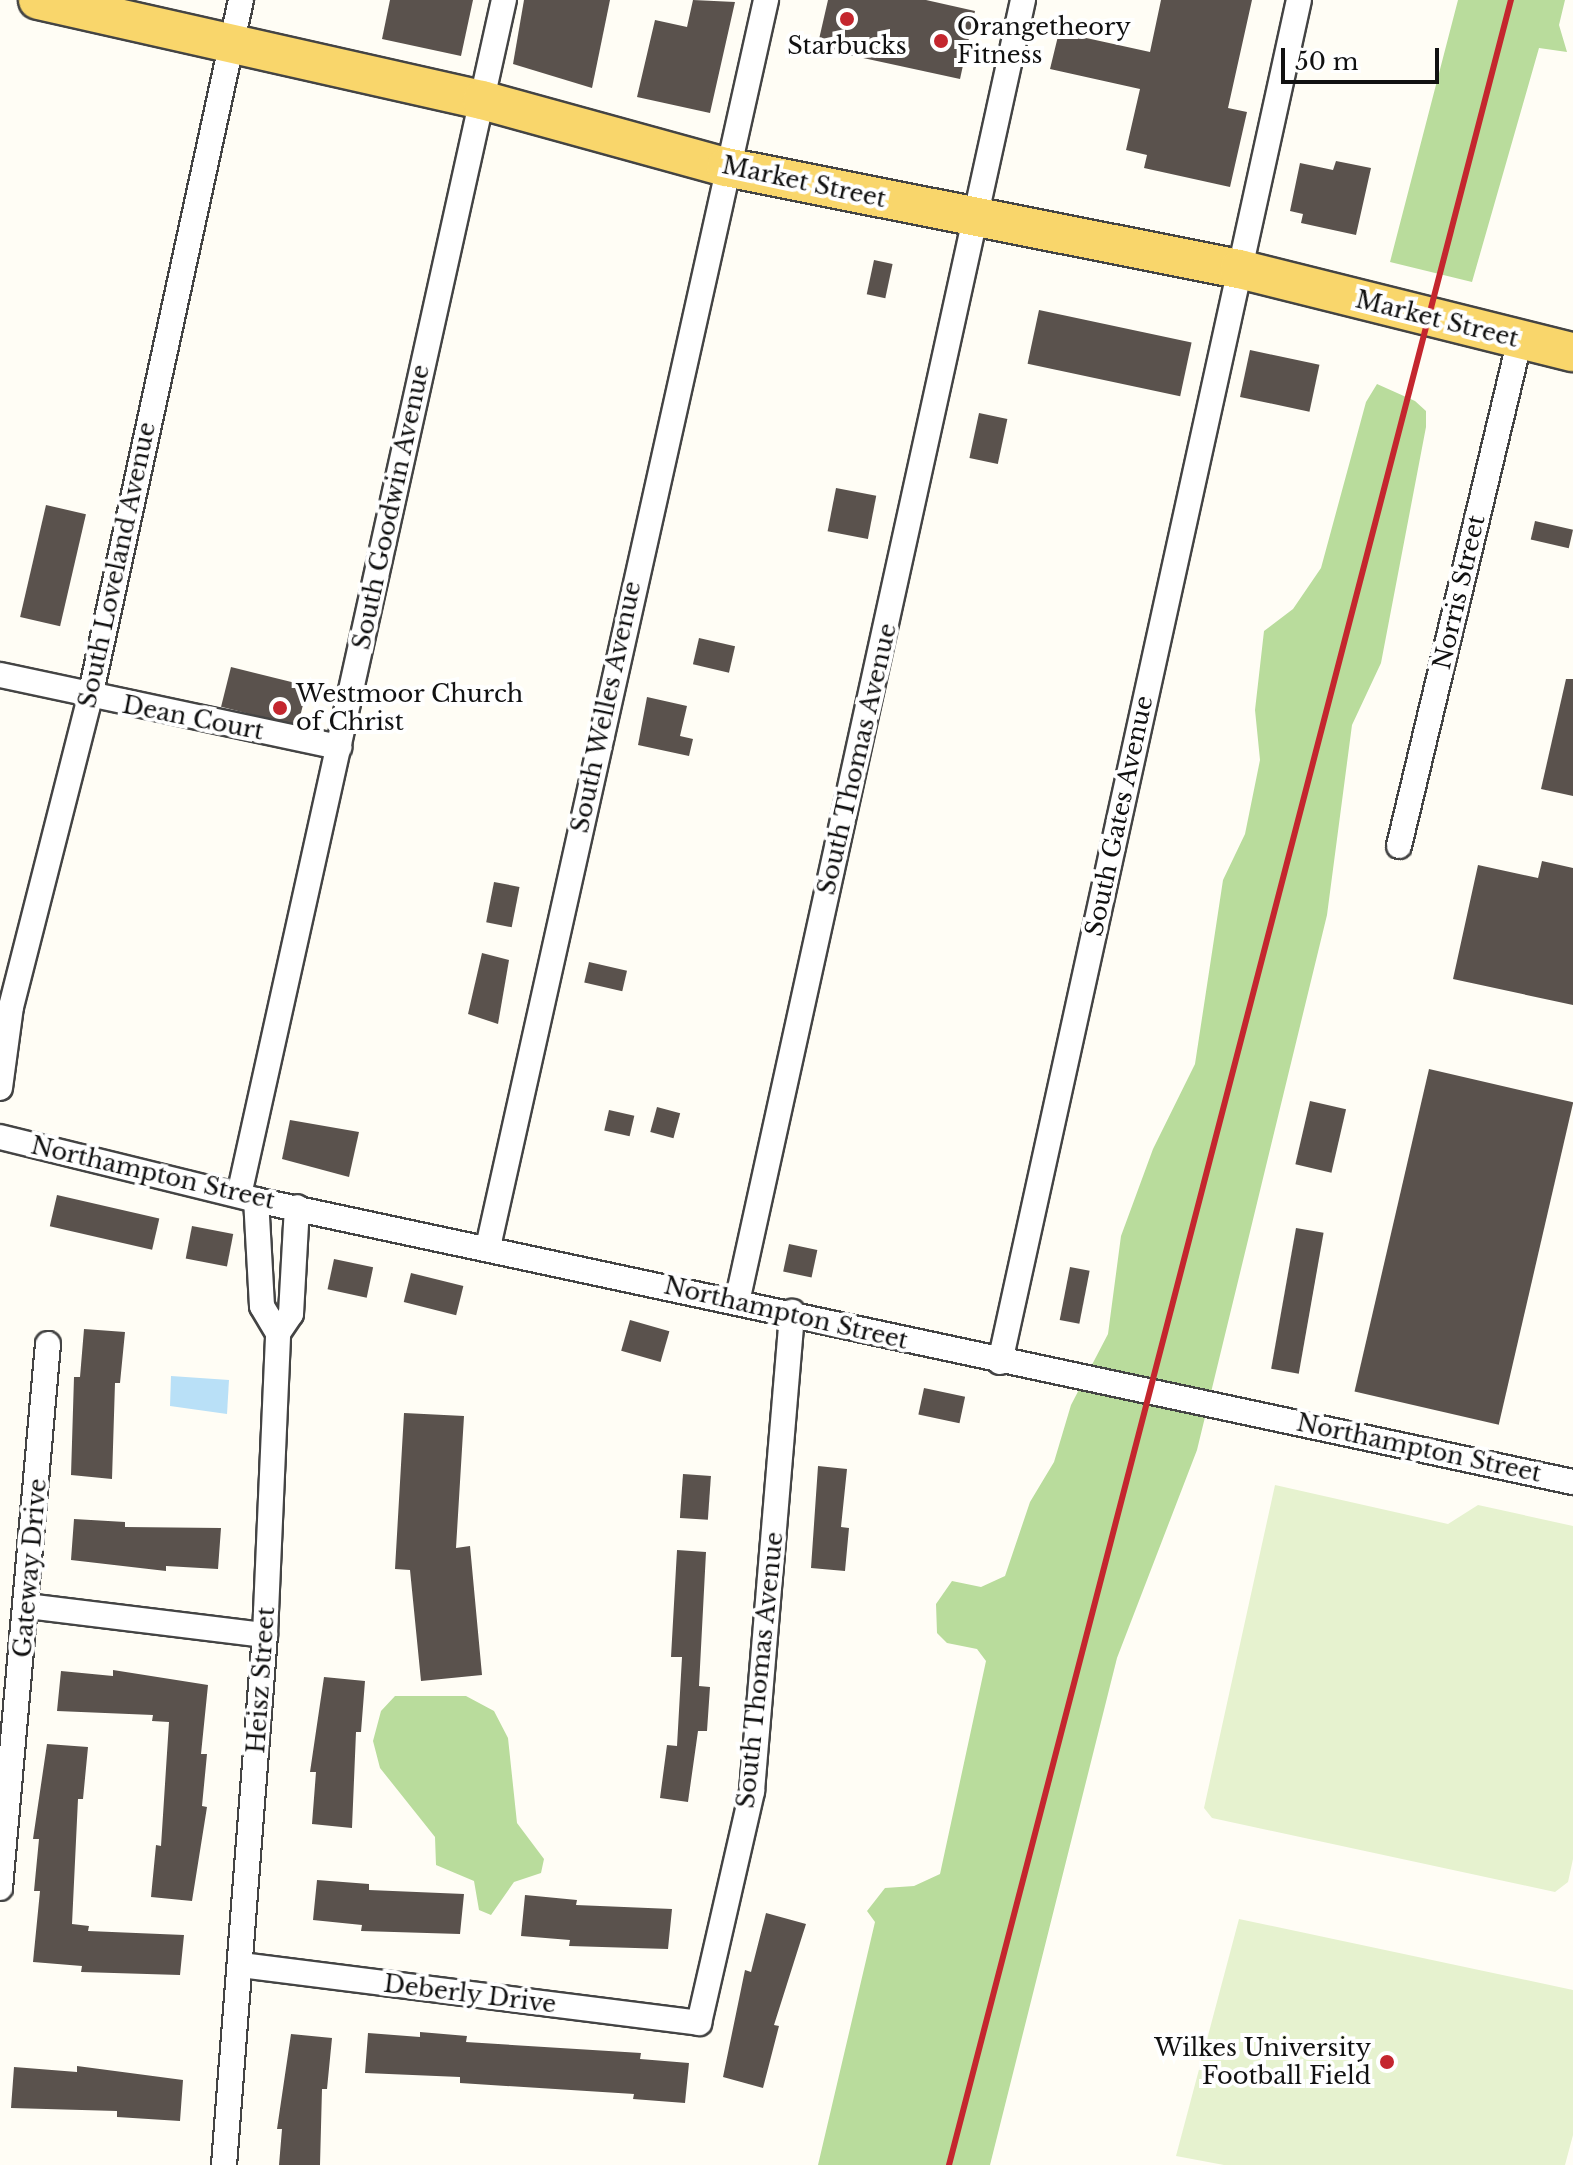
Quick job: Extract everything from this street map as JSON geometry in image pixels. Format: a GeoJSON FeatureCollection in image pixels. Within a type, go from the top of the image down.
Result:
{"type":"FeatureCollection","features":[{"type":"Feature","properties":{"kind":"main road","name":"Market Street"},"geometry":{"type":"LineString","coordinates":[[38,0],[232,40],[482,100],[726,167],[1239,269],[1573,352]]}},
{"type":"Feature","properties":{"kind":"street","name":"South Loveland Avenue"},"geometry":{"type":"LineString","coordinates":[[0,1088],[11,1007],[90,697],[241,0]]}},
{"type":"Feature","properties":{"kind":"street","name":"South Goodwin Avenue"},"geometry":{"type":"LineString","coordinates":[[248,1197],[339,747],[504,0]]}},
{"type":"Feature","properties":{"kind":"street","name":"South Welles Avenue"},"geometry":{"type":"LineString","coordinates":[[488,1247],[726,167],[766,0]]}},
{"type":"Feature","properties":{"kind":"street","name":"South Thomas Avenue"},"geometry":{"type":"LineString","coordinates":[[737,1302],[1023,0]]}},
{"type":"Feature","properties":{"kind":"street","name":"South Gates Avenue"},"geometry":{"type":"LineString","coordinates":[[1000,1362],[1299,0]]}},
{"type":"Feature","properties":{"kind":"street","name":"Norris Street"},"geometry":{"type":"LineString","coordinates":[[1399,846],[1520,339]]}},
{"type":"Feature","properties":{"kind":"street","name":"Dean Court"},"geometry":{"type":"LineString","coordinates":[[0,675],[90,697],[339,747]]}},
{"type":"Feature","properties":{"kind":"street","name":"Northampton Street"},"geometry":{"type":"LineString","coordinates":[[0,1137],[248,1197],[792,1312],[1000,1362],[1573,1482]]}},
{"type":"Feature","properties":{"kind":"street","name":"Heisz Street"},"geometry":{"type":"LineString","coordinates":[[224,2165],[265,1635],[278,1333],[262,1306],[248,1197]]}},
{"type":"Feature","properties":{"kind":"street"},"geometry":{"type":"LineString","coordinates":[[278,1333],[291,1314],[297,1207]]}},
{"type":"Feature","properties":{"kind":"street","name":"South Thomas Avenue"},"geometry":{"type":"LineString","coordinates":[[699,2023],[752,1791],[792,1312]]}},
{"type":"Feature","properties":{"kind":"street","name":"Gateway Drive"},"geometry":{"type":"LineString","coordinates":[[0,1888],[28,1606],[48,1344]]}},
{"type":"Feature","properties":{"kind":"street"},"geometry":{"type":"LineString","coordinates":[[28,1606],[265,1635]]}},
{"type":"Feature","properties":{"kind":"street","name":"Deberly Drive"},"geometry":{"type":"LineString","coordinates":[[241,1965],[699,2023]]}},
{"type":"Feature","properties":{"kind":"green space"},"geometry":{"type":"Polygon","coordinates":[[[1458,0],[1565,0],[1559,25],[1567,52],[1539,48],[1472,282],[1390,262],[1458,0]]]}},
{"type":"Feature","properties":{"kind":"green space"},"geometry":{"type":"Polygon","coordinates":[[[1377,384],[1415,401],[1426,411],[1426,427],[1381,663],[1352,725],[1327,915],[1197,1450],[1117,1658],[990,2165],[818,2165],[875,1922],[867,1911],[885,1888],[914,1886],[940,1874],[986,1661],[977,1649],[947,1643],[937,1633],[936,1604],[952,1581],[981,1587],[1005,1576],[1030,1502],[1054,1462],[1071,1405],[1108,1334],[1121,1236],[1153,1149],[1195,1064],[1223,880],[1245,834],[1260,760],[1255,710],[1264,631],[1293,609],[1321,568],[1366,402],[1377,384]]]}},
{"type":"Feature","properties":{"kind":"green space"},"geometry":{"type":"Polygon","coordinates":[[[1275,1485],[1448,1524],[1478,1505],[1573,1526],[1573,1859],[1568,1882],[1555,1892],[1212,1818],[1204,1808],[1275,1485]]]}},
{"type":"Feature","properties":{"kind":"green space"},"geometry":{"type":"Polygon","coordinates":[[[395,1696],[466,1696],[494,1711],[508,1738],[517,1823],[544,1859],[541,1873],[514,1882],[491,1915],[479,1910],[474,1881],[436,1865],[435,1837],[380,1768],[373,1741],[381,1711],[395,1696]]]}},
{"type":"Feature","properties":{"kind":"green space","name":"Wilkes University Football Field"},"geometry":{"type":"Polygon","coordinates":[[[1239,1919],[1573,1990],[1573,2135],[1565,2165],[1224,2165],[1176,2156],[1239,1919]]]}},
{"type":"Feature","properties":{"kind":"water"},"geometry":{"type":"Polygon","coordinates":[[[171,1376],[229,1380],[227,1414],[170,1406],[171,1376]]]}},
{"type":"Feature","properties":{"kind":"building"},"geometry":{"type":"Polygon","coordinates":[[[390,0],[473,0],[461,56],[382,39],[390,0]]]}},
{"type":"Feature","properties":{"kind":"building"},"geometry":{"type":"Polygon","coordinates":[[[524,0],[610,0],[592,88],[513,64],[524,0]]]}},
{"type":"Feature","properties":{"kind":"building"},"geometry":{"type":"Polygon","coordinates":[[[693,0],[735,2],[710,113],[637,97],[655,20],[687,27],[693,0]]]}},
{"type":"Feature","properties":{"kind":"building"},"geometry":{"type":"Polygon","coordinates":[[[828,0],[926,0],[975,11],[960,79],[817,48],[828,0]]]}},
{"type":"Feature","properties":{"kind":"building"},"geometry":{"type":"Polygon","coordinates":[[[1161,0],[1252,0],[1228,108],[1247,112],[1230,187],[1144,168],[1147,155],[1126,150],[1140,89],[1050,69],[1059,32],[1150,52],[1161,0]]]}},
{"type":"Feature","properties":{"kind":"building"},"geometry":{"type":"Polygon","coordinates":[[[1336,161],[1371,168],[1356,235],[1301,223],[1303,214],[1290,211],[1300,163],[1333,170],[1336,161]]]}},
{"type":"Feature","properties":{"kind":"building"},"geometry":{"type":"Polygon","coordinates":[[[874,260],[893,264],[885,298],[867,294],[874,260]]]}},
{"type":"Feature","properties":{"kind":"building"},"geometry":{"type":"Polygon","coordinates":[[[1039,310],[1192,342],[1180,396],[1028,364],[1039,310]]]}},
{"type":"Feature","properties":{"kind":"building"},"geometry":{"type":"Polygon","coordinates":[[[1250,350],[1319,365],[1309,412],[1240,397],[1250,350]]]}},
{"type":"Feature","properties":{"kind":"building"},"geometry":{"type":"Polygon","coordinates":[[[979,413],[1007,419],[998,464],[969,458],[979,413]]]}},
{"type":"Feature","properties":{"kind":"building"},"geometry":{"type":"Polygon","coordinates":[[[836,488],[876,496],[868,539],[828,531],[836,488]]]}},
{"type":"Feature","properties":{"kind":"building"},"geometry":{"type":"Polygon","coordinates":[[[46,505],[86,514],[60,626],[20,617],[46,505]]]}},
{"type":"Feature","properties":{"kind":"building"},"geometry":{"type":"Polygon","coordinates":[[[1535,521],[1573,530],[1569,548],[1531,540],[1535,521]]]}},
{"type":"Feature","properties":{"kind":"building"},"geometry":{"type":"Polygon","coordinates":[[[699,638],[735,646],[729,673],[693,664],[699,638]]]}},
{"type":"Feature","properties":{"kind":"building"},"geometry":{"type":"Polygon","coordinates":[[[231,667],[308,686],[298,726],[221,707],[231,667]]]}},
{"type":"Feature","properties":{"kind":"building"},"geometry":{"type":"Polygon","coordinates":[[[1566,679],[1573,679],[1573,796],[1541,789],[1566,679]]]}},
{"type":"Feature","properties":{"kind":"building"},"geometry":{"type":"Polygon","coordinates":[[[647,697],[687,706],[680,736],[693,739],[689,756],[638,745],[647,697]]]}},
{"type":"Feature","properties":{"kind":"building"},"geometry":{"type":"Polygon","coordinates":[[[1542,861],[1573,868],[1573,1005],[1453,979],[1478,865],[1538,878],[1542,861]]]}},
{"type":"Feature","properties":{"kind":"building"},"geometry":{"type":"Polygon","coordinates":[[[494,882],[520,887],[512,927],[486,922],[494,882]]]}},
{"type":"Feature","properties":{"kind":"building"},"geometry":{"type":"Polygon","coordinates":[[[482,953],[509,960],[498,1024],[468,1014],[482,953]]]}},
{"type":"Feature","properties":{"kind":"building"},"geometry":{"type":"Polygon","coordinates":[[[589,962],[627,971],[622,991],[584,982],[589,962]]]}},
{"type":"Feature","properties":{"kind":"building"},"geometry":{"type":"Polygon","coordinates":[[[1429,1069],[1573,1102],[1499,1425],[1355,1392],[1429,1069]]]}},
{"type":"Feature","properties":{"kind":"building"},"geometry":{"type":"Polygon","coordinates":[[[1310,1101],[1346,1109],[1331,1173],[1295,1164],[1310,1101]]]}},
{"type":"Feature","properties":{"kind":"building"},"geometry":{"type":"Polygon","coordinates":[[[657,1107],[680,1113],[673,1138],[650,1132],[657,1107]]]}},
{"type":"Feature","properties":{"kind":"building"},"geometry":{"type":"Polygon","coordinates":[[[609,1110],[634,1116],[630,1136],[604,1130],[609,1110]]]}},
{"type":"Feature","properties":{"kind":"building"},"geometry":{"type":"Polygon","coordinates":[[[290,1120],[359,1132],[349,1177],[282,1159],[290,1120]]]}},
{"type":"Feature","properties":{"kind":"building"},"geometry":{"type":"Polygon","coordinates":[[[57,1195],[159,1219],[152,1250],[50,1226],[57,1195]]]}},
{"type":"Feature","properties":{"kind":"building"},"geometry":{"type":"Polygon","coordinates":[[[192,1226],[233,1234],[227,1266],[186,1258],[192,1226]]]}},
{"type":"Feature","properties":{"kind":"building"},"geometry":{"type":"Polygon","coordinates":[[[1296,1228],[1324,1233],[1299,1374],[1271,1369],[1296,1228]]]}},
{"type":"Feature","properties":{"kind":"building"},"geometry":{"type":"Polygon","coordinates":[[[789,1244],[817,1250],[812,1277],[783,1271],[789,1244]]]}},
{"type":"Feature","properties":{"kind":"building"},"geometry":{"type":"Polygon","coordinates":[[[334,1259],[373,1267],[367,1298],[328,1289],[334,1259]]]}},
{"type":"Feature","properties":{"kind":"building"},"geometry":{"type":"Polygon","coordinates":[[[1070,1267],[1090,1271],[1079,1324],[1060,1320],[1070,1267]]]}},
{"type":"Feature","properties":{"kind":"building"},"geometry":{"type":"Polygon","coordinates":[[[411,1273],[463,1286],[456,1315],[404,1302],[411,1273]]]}},
{"type":"Feature","properties":{"kind":"building"},"geometry":{"type":"Polygon","coordinates":[[[630,1320],[669,1331],[661,1362],[621,1351],[630,1320]]]}},
{"type":"Feature","properties":{"kind":"building"},"geometry":{"type":"Polygon","coordinates":[[[84,1329],[125,1332],[120,1383],[115,1383],[112,1479],[71,1475],[74,1377],[80,1377],[84,1329]]]}},
{"type":"Feature","properties":{"kind":"building"},"geometry":{"type":"Polygon","coordinates":[[[924,1388],[965,1397],[959,1423],[918,1414],[924,1388]]]}},
{"type":"Feature","properties":{"kind":"building"},"geometry":{"type":"Polygon","coordinates":[[[404,1413],[464,1416],[456,1548],[470,1546],[482,1675],[421,1681],[410,1570],[395,1569],[404,1413]]]}},
{"type":"Feature","properties":{"kind":"building"},"geometry":{"type":"Polygon","coordinates":[[[818,1466],[847,1469],[841,1527],[849,1528],[845,1571],[811,1568],[818,1466]]]}},
{"type":"Feature","properties":{"kind":"building"},"geometry":{"type":"Polygon","coordinates":[[[683,1474],[711,1476],[708,1520],[680,1518],[683,1474]]]}},
{"type":"Feature","properties":{"kind":"building"},"geometry":{"type":"Polygon","coordinates":[[[74,1519],[125,1522],[125,1527],[221,1528],[218,1569],[166,1566],[166,1571],[71,1560],[74,1519]]]}},
{"type":"Feature","properties":{"kind":"building"},"geometry":{"type":"Polygon","coordinates":[[[677,1550],[706,1552],[699,1686],[710,1687],[707,1731],[698,1731],[688,1802],[660,1798],[667,1745],[677,1746],[682,1657],[671,1657],[677,1550]]]}},
{"type":"Feature","properties":{"kind":"building"},"geometry":{"type":"Polygon","coordinates":[[[113,1670],[208,1685],[201,1754],[207,1754],[202,1806],[207,1807],[192,1901],[151,1897],[156,1845],[161,1846],[169,1722],[152,1721],[153,1715],[57,1711],[61,1671],[113,1676],[113,1670]]]}},
{"type":"Feature","properties":{"kind":"building"},"geometry":{"type":"Polygon","coordinates":[[[324,1677],[365,1681],[361,1732],[356,1732],[352,1828],[312,1824],[316,1772],[310,1772],[324,1677]]]}},
{"type":"Feature","properties":{"kind":"building"},"geometry":{"type":"Polygon","coordinates":[[[47,1744],[88,1747],[83,1799],[78,1799],[72,1924],[89,1926],[88,1931],[184,1935],[180,1975],[81,1972],[82,1966],[33,1962],[40,1891],[34,1891],[39,1839],[33,1839],[47,1744]]]}},
{"type":"Feature","properties":{"kind":"building"},"geometry":{"type":"Polygon","coordinates":[[[317,1880],[369,1884],[369,1890],[464,1894],[460,1934],[361,1931],[362,1925],[313,1920],[317,1880]]]}},
{"type":"Feature","properties":{"kind":"building"},"geometry":{"type":"Polygon","coordinates":[[[525,1895],[577,1900],[576,1905],[672,1909],[668,1949],[569,1946],[570,1940],[521,1936],[525,1895]]]}},
{"type":"Feature","properties":{"kind":"building"},"geometry":{"type":"Polygon","coordinates":[[[766,1913],[806,1924],[774,2025],[779,2026],[763,2088],[723,2077],[745,1970],[751,1972],[766,1913]]]}},
{"type":"Feature","properties":{"kind":"building"},"geometry":{"type":"Polygon","coordinates":[[[420,2032],[467,2036],[466,2042],[641,2053],[640,2059],[689,2063],[685,2103],[633,2099],[634,2094],[460,2083],[460,2077],[365,2073],[368,2033],[420,2037],[420,2032]]]}},
{"type":"Feature","properties":{"kind":"building"},"geometry":{"type":"Polygon","coordinates":[[[291,2034],[332,2038],[327,2089],[322,2089],[320,2165],[279,2165],[282,2129],[277,2129],[291,2034]]]}},
{"type":"Feature","properties":{"kind":"building"},"geometry":{"type":"Polygon","coordinates":[[[77,2066],[183,2080],[180,2121],[117,2117],[117,2111],[11,2108],[14,2067],[77,2072],[77,2066]]]}},
{"type":"Feature","properties":{"kind":"railway"},"geometry":{"type":"LineString","coordinates":[[949,2165],[1511,0]]}},
{"type":"Feature","properties":{"kind":"place","name":"Starbucks"},"geometry":{"type":"Point","coordinates":[847,19]}},
{"type":"Feature","properties":{"kind":"place","name":"Orangetheory Fitness"},"geometry":{"type":"Point","coordinates":[941,41]}},
{"type":"Feature","properties":{"kind":"place","name":"Westmoor Church of Christ"},"geometry":{"type":"Point","coordinates":[280,708]}},
{"type":"Feature","properties":{"kind":"place","name":"Wilkes University Football Field"},"geometry":{"type":"Point","coordinates":[1387,2062]}}]}
